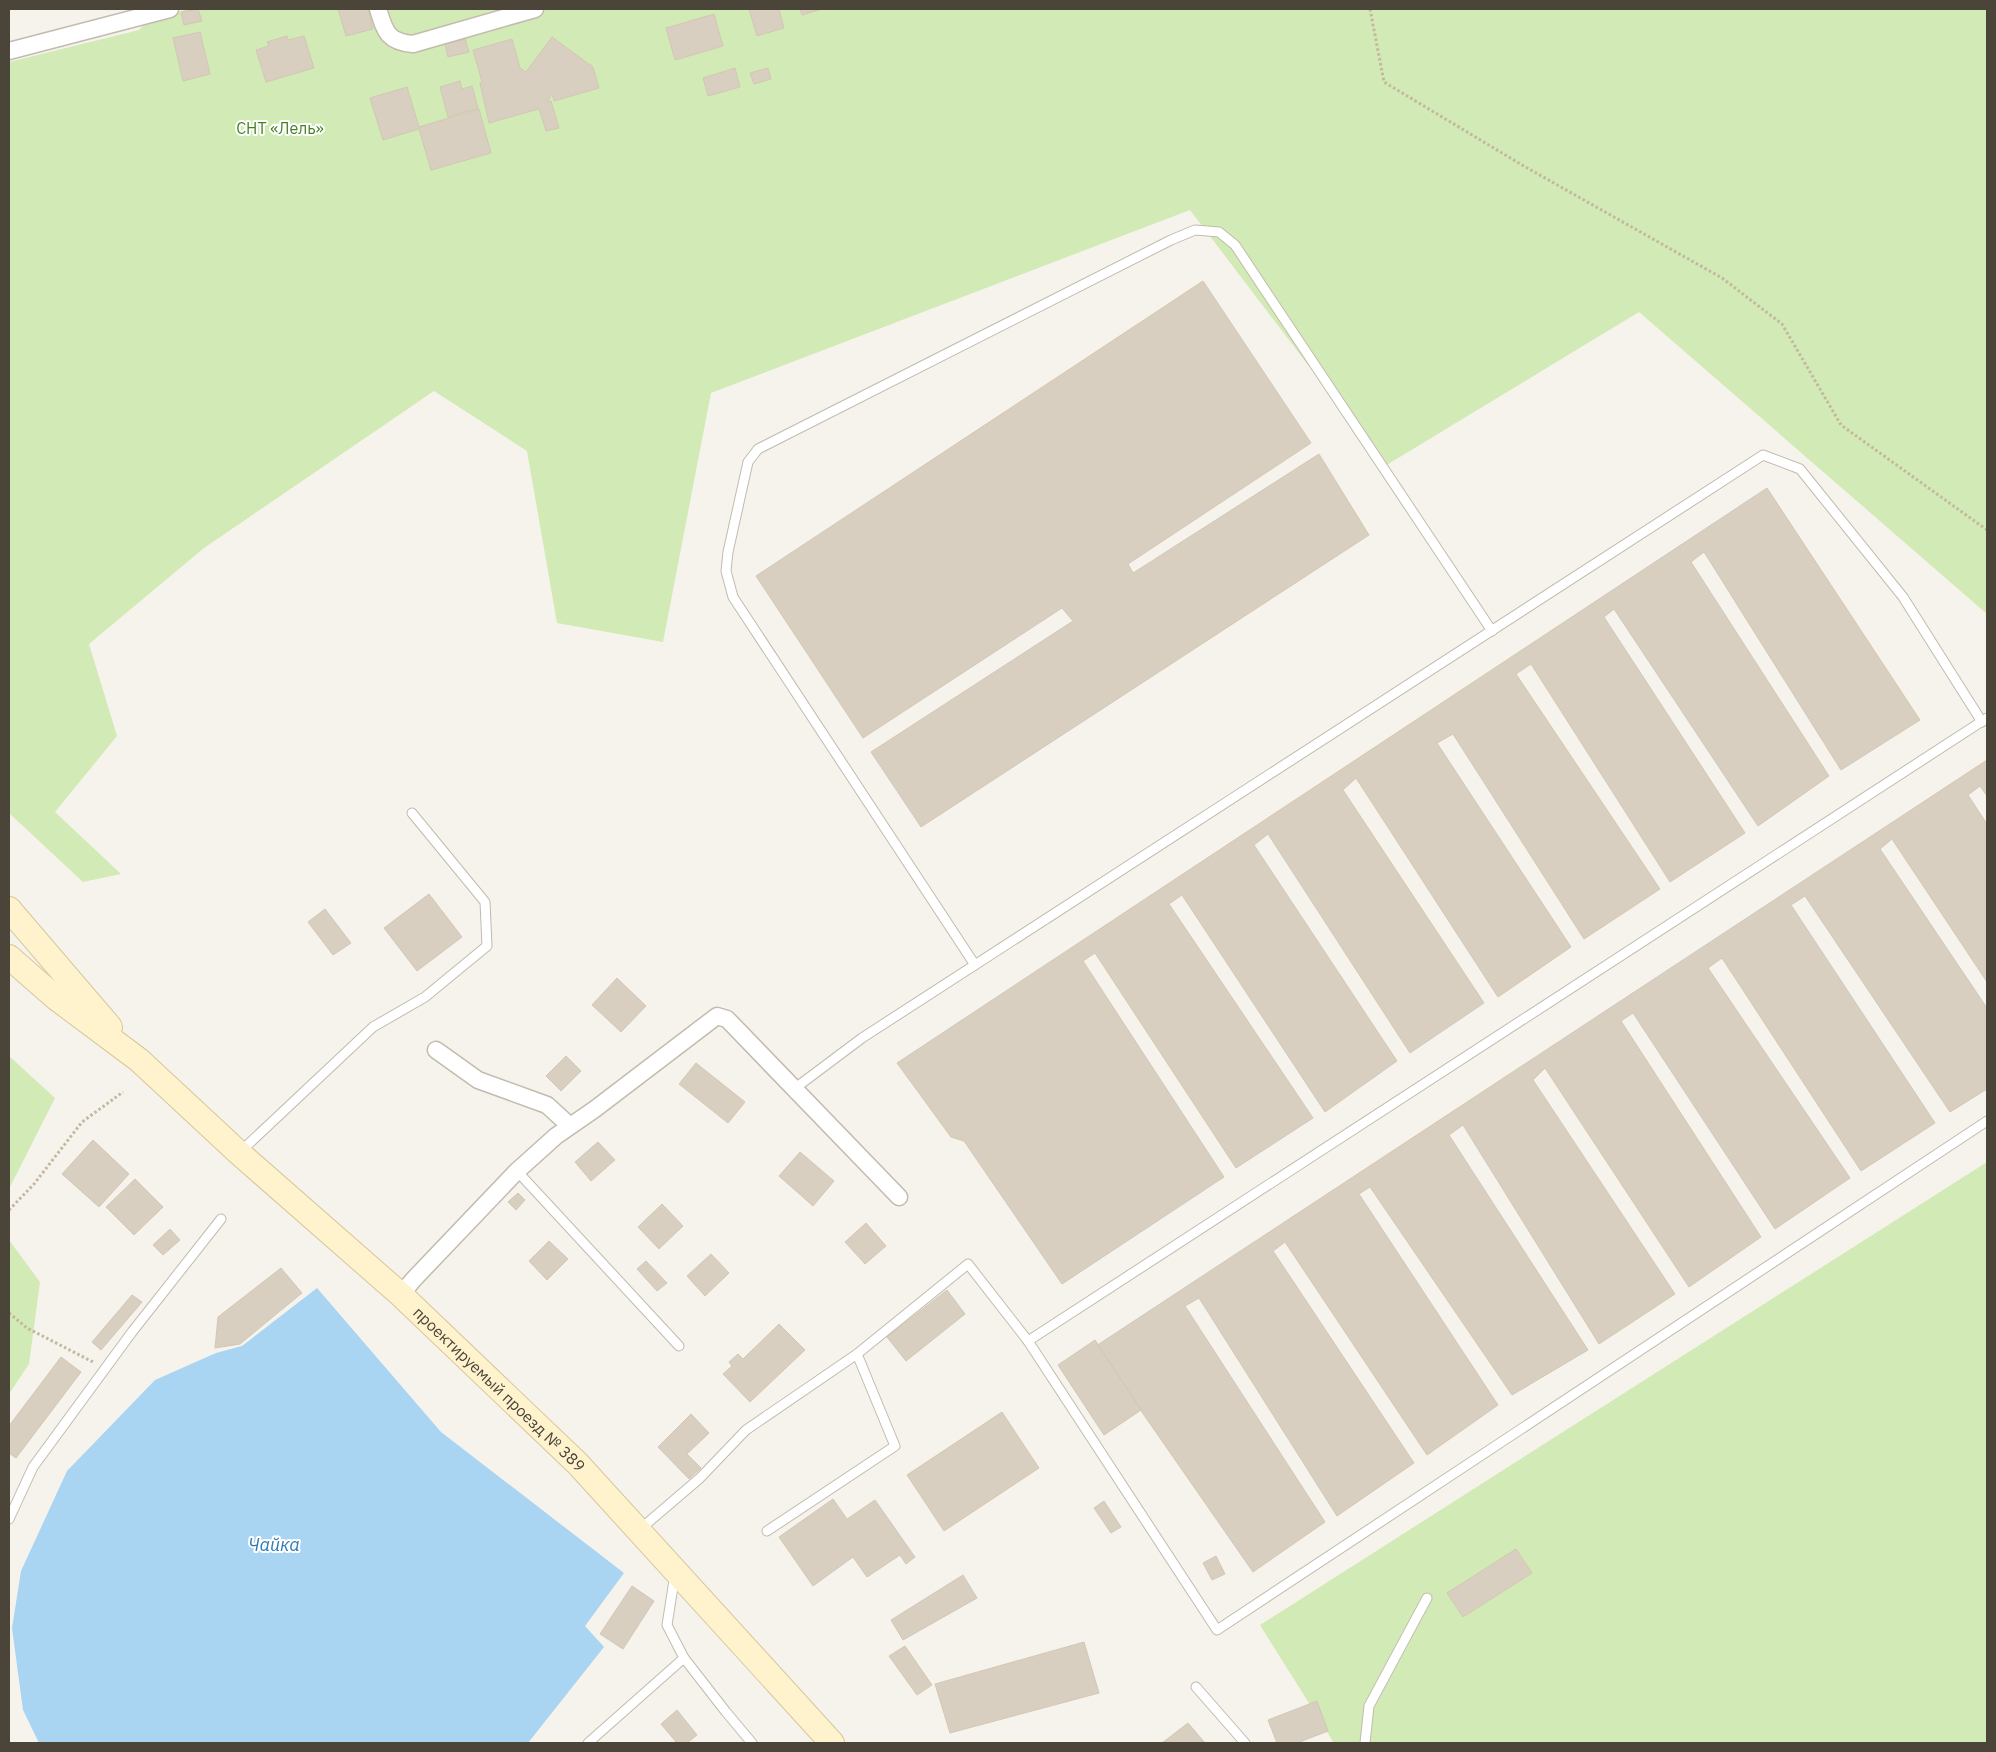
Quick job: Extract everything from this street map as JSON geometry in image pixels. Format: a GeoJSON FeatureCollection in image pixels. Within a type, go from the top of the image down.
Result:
{"type":"FeatureCollection","features":[{"type":"Feature","properties":{"kind":"main road","name":"проектируемый проезд № 389"},"geometry":{"type":"LineString","coordinates":[[9,909],[139,1060]]}},
{"type":"Feature","properties":{"kind":"main road","name":"проектируемый проезд № 389"},"geometry":{"type":"LineString","coordinates":[[9,957],[56,998],[139,1060],[239,1153],[401,1295],[578,1464],[832,1743]]}},
{"type":"Feature","properties":{"kind":"street"},"geometry":{"type":"LineString","coordinates":[[9,51],[170,9]]}},
{"type":"Feature","properties":{"kind":"street"},"geometry":{"type":"LineString","coordinates":[[378,9],[385,31],[391,37],[400,43],[413,44],[535,9]]}},
{"type":"Feature","properties":{"kind":"street"},"geometry":{"type":"LineString","coordinates":[[401,1295],[517,1171],[556,1136],[595,1109],[716,1016],[727,1020],[899,1197]]}},
{"type":"Feature","properties":{"kind":"street"},"geometry":{"type":"LineString","coordinates":[[436,1050],[478,1080],[547,1105],[570,1126]]}},
{"type":"Feature","properties":{"kind":"lane"},"geometry":{"type":"LineString","coordinates":[[975,964],[733,597],[726,571],[728,552],[748,462],[758,449],[1171,240],[1195,230],[1218,232],[1235,245],[1385,473],[1492,630]]}},
{"type":"Feature","properties":{"kind":"lane"},"geometry":{"type":"LineString","coordinates":[[794,1088],[862,1038],[975,964],[1763,455],[1800,469],[1903,597],[1984,720],[1028,1341]]}},
{"type":"Feature","properties":{"kind":"lane"},"geometry":{"type":"LineString","coordinates":[[239,1153],[373,1027],[425,997],[487,946],[485,902],[412,813]]}},
{"type":"Feature","properties":{"kind":"lane"},"geometry":{"type":"LineString","coordinates":[[638,1530],[700,1478],[746,1430],[857,1354],[968,1264],[1028,1341],[1218,1630],[1987,1122]]}},
{"type":"Feature","properties":{"kind":"lane"},"geometry":{"type":"LineString","coordinates":[[517,1171],[679,1346]]}},
{"type":"Feature","properties":{"kind":"lane"},"geometry":{"type":"LineString","coordinates":[[9,1519],[33,1467],[105,1368],[221,1219]]}},
{"type":"Feature","properties":{"kind":"lane"},"geometry":{"type":"LineString","coordinates":[[767,1531],[895,1446],[857,1354]]}},
{"type":"Feature","properties":{"kind":"lane"},"geometry":{"type":"LineString","coordinates":[[675,1571],[667,1625],[684,1658],[752,1743]]}},
{"type":"Feature","properties":{"kind":"lane"},"geometry":{"type":"LineString","coordinates":[[1365,1743],[1370,1706],[1427,1598]]}},
{"type":"Feature","properties":{"kind":"lane"},"geometry":{"type":"LineString","coordinates":[[588,1743],[684,1658]]}},
{"type":"Feature","properties":{"kind":"lane"},"geometry":{"type":"LineString","coordinates":[[1196,1688],[1245,1743]]}},
{"type":"Feature","properties":{"kind":"path"},"geometry":{"type":"LineString","coordinates":[[1370,9],[1370,20],[1384,82],[1522,165],[1722,278],[1782,324],[1840,425],[1987,530]]}},
{"type":"Feature","properties":{"kind":"path"},"geometry":{"type":"LineString","coordinates":[[9,1210],[34,1184],[82,1122],[124,1092]]}},
{"type":"Feature","properties":{"kind":"path"},"geometry":{"type":"LineString","coordinates":[[9,1313],[27,1328],[105,1368]]}},
{"type":"Feature","properties":{"kind":"green space","name":"СНТ «Лель»"},"geometry":{"type":"Polygon","coordinates":[[[188,9],[1987,9],[1987,614],[1639,312],[1385,466],[1190,210],[711,393],[663,642],[557,623],[527,451],[434,391],[204,548],[89,644],[117,736],[55,812],[121,874],[83,882],[9,813],[9,62],[139,30],[147,21],[188,9]]]}},
{"type":"Feature","properties":{"kind":"green space"},"geometry":{"type":"Polygon","coordinates":[[[9,1056],[55,1098],[9,1189],[9,1056]]]}},
{"type":"Feature","properties":{"kind":"green space"},"geometry":{"type":"Polygon","coordinates":[[[1987,1162],[1987,1743],[1334,1743],[1260,1625],[1987,1162]]]}},
{"type":"Feature","properties":{"kind":"green space"},"geometry":{"type":"Polygon","coordinates":[[[9,1240],[40,1282],[29,1364],[9,1394],[9,1240]]]}},
{"type":"Feature","properties":{"kind":"water","name":"Чайка"},"geometry":{"type":"Polygon","coordinates":[[[317,1288],[441,1432],[624,1573],[585,1626],[604,1647],[528,1743],[39,1743],[23,1710],[12,1628],[21,1571],[67,1471],[155,1380],[216,1353],[242,1346],[317,1288]]]}},
{"type":"Feature","properties":{"kind":"building"},"geometry":{"type":"Polygon","coordinates":[[[198,9],[202,21],[184,25],[181,12],[198,9]]]}},
{"type":"Feature","properties":{"kind":"building"},"geometry":{"type":"Polygon","coordinates":[[[338,9],[368,9],[373,29],[346,36],[338,9]]]}},
{"type":"Feature","properties":{"kind":"building"},"geometry":{"type":"Polygon","coordinates":[[[749,9],[779,9],[784,28],[757,36],[749,9]]]}},
{"type":"Feature","properties":{"kind":"building"},"geometry":{"type":"Polygon","coordinates":[[[800,9],[822,9],[802,15],[800,9]]]}},
{"type":"Feature","properties":{"kind":"building"},"geometry":{"type":"Polygon","coordinates":[[[714,14],[723,46],[675,60],[666,28],[714,14]]]}},
{"type":"Feature","properties":{"kind":"building"},"geometry":{"type":"Polygon","coordinates":[[[200,32],[210,74],[183,81],[173,38],[200,32]]]}},
{"type":"Feature","properties":{"kind":"building"},"geometry":{"type":"Polygon","coordinates":[[[287,36],[288,40],[304,36],[314,68],[266,82],[256,50],[269,46],[267,42],[287,36]]]}},
{"type":"Feature","properties":{"kind":"building"},"geometry":{"type":"Polygon","coordinates":[[[552,37],[593,67],[599,88],[554,101],[552,94],[547,102],[551,101],[559,128],[546,131],[539,109],[489,123],[480,83],[482,82],[473,50],[512,39],[520,68],[526,72],[552,37]]]}},
{"type":"Feature","properties":{"kind":"building"},"geometry":{"type":"Polygon","coordinates":[[[465,39],[469,52],[448,57],[445,44],[465,39]]]}},
{"type":"Feature","properties":{"kind":"building"},"geometry":{"type":"Polygon","coordinates":[[[735,68],[740,87],[708,96],[703,78],[735,68]]]}},
{"type":"Feature","properties":{"kind":"building"},"geometry":{"type":"Polygon","coordinates":[[[768,68],[771,79],[754,84],[750,73],[768,68]]]}},
{"type":"Feature","properties":{"kind":"building"},"geometry":{"type":"Polygon","coordinates":[[[460,81],[462,89],[472,86],[478,108],[448,117],[440,87],[460,81]]]}},
{"type":"Feature","properties":{"kind":"building"},"geometry":{"type":"Polygon","coordinates":[[[407,87],[419,127],[479,109],[491,153],[431,170],[419,129],[383,140],[370,98],[407,87]]]}},
{"type":"Feature","properties":{"kind":"building"},"geometry":{"type":"Polygon","coordinates":[[[1203,281],[1311,443],[1128,564],[1133,573],[1319,454],[1369,535],[921,827],[871,752],[1073,621],[1062,608],[863,738],[756,576],[1203,281]]]}},
{"type":"Feature","properties":{"kind":"building"},"geometry":{"type":"Polygon","coordinates":[[[1767,488],[1920,720],[1841,770],[1704,552],[1691,562],[1829,776],[1758,826],[1614,609],[1604,617],[1745,833],[1670,882],[1531,664],[1516,674],[1660,889],[1584,939],[1453,734],[1437,743],[1571,947],[1498,997],[1356,778],[1343,790],[1484,1003],[1410,1053],[1268,834],[1254,845],[1397,1061],[1325,1112],[1182,895],[1169,904],[1313,1118],[1236,1168],[1095,953],[1083,961],[1224,1177],[1062,1284],[964,1141],[951,1137],[897,1063],[1767,488]]]}},
{"type":"Feature","properties":{"kind":"building"},"geometry":{"type":"Polygon","coordinates":[[[1987,760],[1987,796],[1980,786],[1968,795],[1987,824],[1987,982],[1892,839],[1880,849],[1987,1008],[1987,1089],[1950,1112],[1805,896],[1791,905],[1935,1123],[1861,1171],[1722,958],[1708,968],[1850,1178],[1775,1229],[1633,1013],[1621,1021],[1761,1237],[1689,1287],[1545,1068],[1533,1080],[1675,1294],[1599,1344],[1463,1125],[1449,1135],[1588,1350],[1512,1395],[1370,1187],[1359,1194],[1498,1405],[1427,1455],[1285,1242],[1273,1251],[1414,1463],[1337,1516],[1199,1298],[1185,1306],[1325,1522],[1253,1572],[1096,1346],[1987,760]]]}},
{"type":"Feature","properties":{"kind":"building"},"geometry":{"type":"Polygon","coordinates":[[[429,894],[462,937],[417,971],[384,928],[429,894]]]}},
{"type":"Feature","properties":{"kind":"building"},"geometry":{"type":"Polygon","coordinates":[[[325,909],[351,943],[333,955],[308,922],[325,909]]]}},
{"type":"Feature","properties":{"kind":"building"},"geometry":{"type":"Polygon","coordinates":[[[617,978],[646,1006],[621,1032],[592,1005],[617,978]]]}},
{"type":"Feature","properties":{"kind":"building"},"geometry":{"type":"Polygon","coordinates":[[[566,1056],[581,1071],[561,1091],[546,1076],[566,1056]]]}},
{"type":"Feature","properties":{"kind":"building"},"geometry":{"type":"Polygon","coordinates":[[[696,1063],[745,1102],[728,1123],[679,1084],[696,1063]]]}},
{"type":"Feature","properties":{"kind":"building"},"geometry":{"type":"Polygon","coordinates":[[[93,1140],[129,1174],[99,1207],[62,1174],[93,1140]]]}},
{"type":"Feature","properties":{"kind":"building"},"geometry":{"type":"Polygon","coordinates":[[[598,1142],[615,1160],[591,1181],[575,1162],[598,1142]]]}},
{"type":"Feature","properties":{"kind":"building"},"geometry":{"type":"Polygon","coordinates":[[[800,1152],[834,1181],[813,1206],[779,1176],[800,1152]]]}},
{"type":"Feature","properties":{"kind":"building"},"geometry":{"type":"Polygon","coordinates":[[[135,1179],[163,1207],[134,1235],[106,1207],[135,1179]]]}},
{"type":"Feature","properties":{"kind":"building"},"geometry":{"type":"Polygon","coordinates":[[[518,1193],[525,1200],[516,1210],[508,1202],[518,1193]]]}},
{"type":"Feature","properties":{"kind":"building"},"geometry":{"type":"Polygon","coordinates":[[[662,1204],[683,1226],[659,1249],[638,1227],[662,1204]]]}},
{"type":"Feature","properties":{"kind":"building"},"geometry":{"type":"Polygon","coordinates":[[[866,1223],[886,1246],[865,1264],[845,1242],[866,1223]]]}},
{"type":"Feature","properties":{"kind":"building"},"geometry":{"type":"Polygon","coordinates":[[[170,1229],[180,1240],[163,1255],[153,1245],[170,1229]]]}},
{"type":"Feature","properties":{"kind":"building"},"geometry":{"type":"Polygon","coordinates":[[[549,1241],[568,1259],[547,1280],[529,1261],[549,1241]]]}},
{"type":"Feature","properties":{"kind":"building"},"geometry":{"type":"Polygon","coordinates":[[[711,1254],[729,1273],[705,1296],[687,1276],[711,1254]]]}},
{"type":"Feature","properties":{"kind":"building"},"geometry":{"type":"Polygon","coordinates":[[[646,1261],[667,1283],[657,1291],[637,1269],[646,1261]]]}},
{"type":"Feature","properties":{"kind":"building"},"geometry":{"type":"Polygon","coordinates":[[[281,1268],[302,1293],[240,1344],[215,1348],[218,1317],[281,1268]]]}},
{"type":"Feature","properties":{"kind":"building"},"geometry":{"type":"Polygon","coordinates":[[[947,1290],[965,1314],[906,1361],[887,1337],[947,1290]]]}},
{"type":"Feature","properties":{"kind":"building"},"geometry":{"type":"Polygon","coordinates":[[[132,1295],[142,1302],[101,1350],[92,1342],[132,1295]]]}},
{"type":"Feature","properties":{"kind":"building"},"geometry":{"type":"Polygon","coordinates":[[[779,1324],[805,1350],[750,1402],[723,1374],[732,1366],[729,1362],[738,1354],[743,1359],[779,1324]]]}},
{"type":"Feature","properties":{"kind":"building"},"geometry":{"type":"Polygon","coordinates":[[[1095,1340],[1141,1410],[1104,1435],[1058,1365],[1095,1340]]]}},
{"type":"Feature","properties":{"kind":"building"},"geometry":{"type":"Polygon","coordinates":[[[61,1357],[81,1372],[16,1458],[9,1453],[9,1426],[61,1357]]]}},
{"type":"Feature","properties":{"kind":"building"},"geometry":{"type":"Polygon","coordinates":[[[1002,1412],[1039,1468],[944,1531],[907,1475],[1002,1412]]]}},
{"type":"Feature","properties":{"kind":"building"},"geometry":{"type":"Polygon","coordinates":[[[691,1414],[709,1433],[687,1454],[701,1468],[689,1479],[658,1447],[691,1414]]]}},
{"type":"Feature","properties":{"kind":"building"},"geometry":{"type":"Polygon","coordinates":[[[833,1499],[847,1519],[875,1500],[915,1557],[906,1564],[900,1555],[867,1577],[853,1557],[813,1586],[779,1537],[833,1499]]]}},
{"type":"Feature","properties":{"kind":"building"},"geometry":{"type":"Polygon","coordinates":[[[1104,1501],[1121,1527],[1111,1533],[1094,1508],[1104,1501]]]}},
{"type":"Feature","properties":{"kind":"building"},"geometry":{"type":"Polygon","coordinates":[[[1516,1549],[1532,1573],[1463,1617],[1447,1593],[1516,1549]]]}},
{"type":"Feature","properties":{"kind":"building"},"geometry":{"type":"Polygon","coordinates":[[[1216,1556],[1225,1574],[1212,1580],[1203,1563],[1216,1556]]]}},
{"type":"Feature","properties":{"kind":"building"},"geometry":{"type":"Polygon","coordinates":[[[963,1575],[977,1598],[903,1640],[891,1620],[963,1575]]]}},
{"type":"Feature","properties":{"kind":"building"},"geometry":{"type":"Polygon","coordinates":[[[632,1586],[654,1601],[623,1649],[600,1634],[632,1586]]]}},
{"type":"Feature","properties":{"kind":"building"},"geometry":{"type":"Polygon","coordinates":[[[1084,1642],[1099,1693],[950,1733],[935,1684],[1084,1642]]]}},
{"type":"Feature","properties":{"kind":"building"},"geometry":{"type":"Polygon","coordinates":[[[905,1646],[932,1685],[917,1695],[889,1656],[905,1646]]]}},
{"type":"Feature","properties":{"kind":"building"},"geometry":{"type":"Polygon","coordinates":[[[1317,1701],[1328,1731],[1297,1743],[1277,1743],[1268,1720],[1317,1701]]]}},
{"type":"Feature","properties":{"kind":"building"},"geometry":{"type":"Polygon","coordinates":[[[677,1710],[697,1735],[687,1743],[677,1743],[661,1724],[677,1710]]]}},
{"type":"Feature","properties":{"kind":"building"},"geometry":{"type":"Polygon","coordinates":[[[1188,1723],[1205,1743],[1162,1743],[1188,1723]]]}}]}
